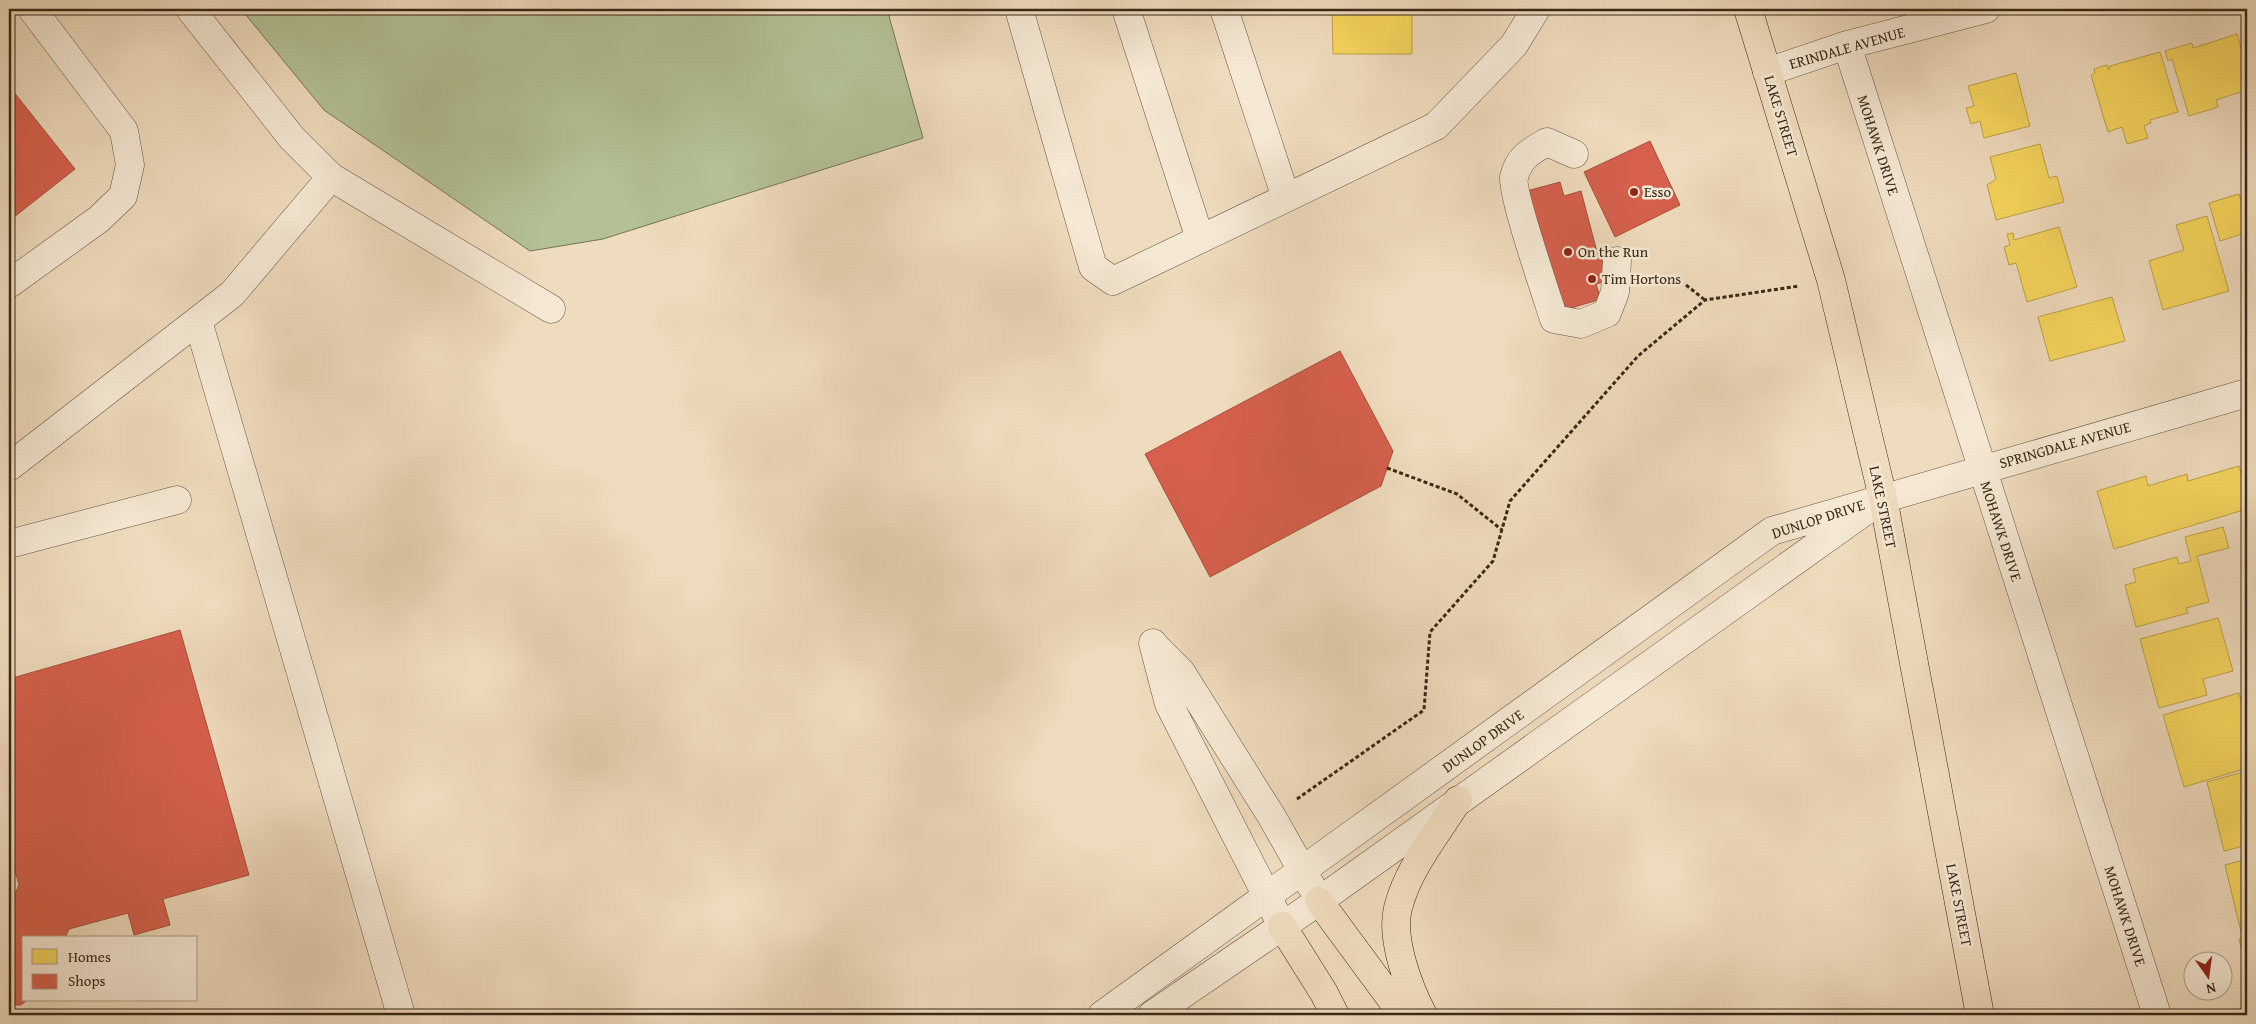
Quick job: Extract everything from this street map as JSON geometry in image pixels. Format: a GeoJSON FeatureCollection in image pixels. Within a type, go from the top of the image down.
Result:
{"type":"FeatureCollection","features":[{"type":"Feature","properties":{"kind":"main road","name":"LAKE STREET"},"geometry":{"type":"LineString","coordinates":[[1748,9],[1831,280],[1883,498],[1980,1015]]}},
{"type":"Feature","properties":{"kind":"main road"},"geometry":{"type":"LineString","coordinates":[[1423,1015],[1410,992],[1398,940],[1398,910],[1409,878],[1458,800]]}},
{"type":"Feature","properties":{"kind":"main road"},"geometry":{"type":"LineString","coordinates":[[1319,901],[1403,1015]]}},
{"type":"Feature","properties":{"kind":"main road"},"geometry":{"type":"LineString","coordinates":[[1282,926],[1324,993],[1335,1015]]}},
{"type":"Feature","properties":{"kind":"street"},"geometry":{"type":"LineString","coordinates":[[9,284],[100,219],[122,196],[130,165],[124,131],[32,9]]}},
{"type":"Feature","properties":{"kind":"street"},"geometry":{"type":"LineString","coordinates":[[190,9],[292,138],[331,177],[552,309]]}},
{"type":"Feature","properties":{"kind":"street"},"geometry":{"type":"LineString","coordinates":[[1019,9],[1093,267],[1113,281],[1436,126],[1514,45],[1536,9]]}},
{"type":"Feature","properties":{"kind":"street"},"geometry":{"type":"LineString","coordinates":[[1126,9],[1200,239]]}},
{"type":"Feature","properties":{"kind":"street"},"geometry":{"type":"LineString","coordinates":[[1224,9],[1286,198]]}},
{"type":"Feature","properties":{"kind":"street","name":"ERINDALE AVENUE"},"geometry":{"type":"LineString","coordinates":[[1767,72],[1847,45],[1986,9]]}},
{"type":"Feature","properties":{"kind":"street","name":"MOHAWK DRIVE"},"geometry":{"type":"LineString","coordinates":[[1847,45],[2157,1015]]}},
{"type":"Feature","properties":{"kind":"street"},"geometry":{"type":"LineString","coordinates":[[1574,154],[1547,142],[1524,155],[1514,178],[1520,209],[1554,319],[1581,324],[1607,313],[1615,292],[1616,262]]}},
{"type":"Feature","properties":{"kind":"street"},"geometry":{"type":"LineString","coordinates":[[9,467],[232,294],[331,177]]}},
{"type":"Feature","properties":{"kind":"street"},"geometry":{"type":"LineString","coordinates":[[198,321],[401,1015]]}},
{"type":"Feature","properties":{"kind":"street","name":"SPRINGDALE AVENUE"},"geometry":{"type":"LineString","coordinates":[[1883,498],[2247,393]]}},
{"type":"Feature","properties":{"kind":"street","name":"DUNLOP DRIVE"},"geometry":{"type":"LineString","coordinates":[[1152,1015],[1319,901],[1883,498]]}},
{"type":"Feature","properties":{"kind":"street","name":"DUNLOP DRIVE"},"geometry":{"type":"LineString","coordinates":[[1102,1015],[1303,872],[1772,531],[1883,498]]}},
{"type":"Feature","properties":{"kind":"street"},"geometry":{"type":"LineString","coordinates":[[9,544],[177,500]]}},
{"type":"Feature","properties":{"kind":"street"},"geometry":{"type":"LineString","coordinates":[[1282,926],[1169,704],[1153,643],[1182,672],[1272,816],[1319,901]]}},
{"type":"Feature","properties":{"kind":"path"},"geometry":{"type":"LineString","coordinates":[[1272,816],[1424,710],[1430,632],[1493,561],[1510,501],[1638,356],[1705,300],[1831,280]]}},
{"type":"Feature","properties":{"kind":"path"},"geometry":{"type":"LineString","coordinates":[[1686,285],[1705,300]]}},
{"type":"Feature","properties":{"kind":"path"},"geometry":{"type":"LineString","coordinates":[[1387,468],[1458,494],[1502,530]]}},
{"type":"Feature","properties":{"kind":"green space"},"geometry":{"type":"Polygon","coordinates":[[[241,9],[887,9],[923,138],[603,239],[530,251],[324,110],[241,9]]]}},
{"type":"Feature","properties":{"kind":"building: Homes"},"geometry":{"type":"Polygon","coordinates":[[[1332,9],[1412,9],[1412,54],[1333,54],[1332,9]]]}},
{"type":"Feature","properties":{"kind":"building: Homes"},"geometry":{"type":"Polygon","coordinates":[[[2237,34],[2247,68],[2247,90],[2216,100],[2218,107],[2189,116],[2172,59],[2168,61],[2165,51],[2192,43],[2193,48],[2237,34]]]}},
{"type":"Feature","properties":{"kind":"building: Homes"},"geometry":{"type":"Polygon","coordinates":[[[2160,52],[2178,112],[2150,120],[2151,123],[2144,126],[2148,138],[2127,144],[2122,127],[2108,132],[2091,75],[2095,73],[2094,69],[2107,65],[2109,70],[2110,66],[2160,52]]]}},
{"type":"Feature","properties":{"kind":"building: Homes"},"geometry":{"type":"Polygon","coordinates":[[[2016,73],[2030,126],[1984,138],[1980,121],[1971,124],[1966,108],[1974,106],[1968,86],[2016,73]]]}},
{"type":"Feature","properties":{"kind":"building: Homes"},"geometry":{"type":"Polygon","coordinates":[[[2040,144],[2049,178],[2057,176],[2064,202],[1996,220],[1987,185],[1996,179],[1990,157],[2040,144]]]}},
{"type":"Feature","properties":{"kind":"building: Homes"},"geometry":{"type":"Polygon","coordinates":[[[2239,194],[2245,212],[2247,212],[2247,253],[2242,234],[2220,241],[2209,203],[2239,194]]]}},
{"type":"Feature","properties":{"kind":"building: Homes"},"geometry":{"type":"Polygon","coordinates":[[[2207,216],[2229,291],[2163,310],[2149,261],[2184,250],[2176,225],[2207,216]]]}},
{"type":"Feature","properties":{"kind":"building: Homes"},"geometry":{"type":"Polygon","coordinates":[[[2059,227],[2077,287],[2027,302],[2016,263],[2009,265],[2004,247],[2010,245],[2007,234],[2013,233],[2014,240],[2059,227]]]}},
{"type":"Feature","properties":{"kind":"building: Homes"},"geometry":{"type":"Polygon","coordinates":[[[2112,297],[2125,341],[2050,361],[2038,317],[2112,297]]]}},
{"type":"Feature","properties":{"kind":"building: Homes"},"geometry":{"type":"Polygon","coordinates":[[[2239,466],[2247,495],[2247,509],[2114,549],[2097,491],[2146,476],[2148,486],[2187,474],[2188,481],[2239,466]]]}},
{"type":"Feature","properties":{"kind":"building: Homes"},"geometry":{"type":"Polygon","coordinates":[[[2223,527],[2229,548],[2197,556],[2209,602],[2186,608],[2188,613],[2136,627],[2125,585],[2136,582],[2133,569],[2177,557],[2179,564],[2191,561],[2185,537],[2223,527]]]}},
{"type":"Feature","properties":{"kind":"building: Homes"},"geometry":{"type":"Polygon","coordinates":[[[2218,618],[2233,671],[2203,679],[2207,695],[2159,708],[2140,639],[2218,618]]]}},
{"type":"Feature","properties":{"kind":"building: Homes"},"geometry":{"type":"Polygon","coordinates":[[[2239,693],[2247,723],[2247,768],[2184,787],[2163,715],[2239,693]]]}},
{"type":"Feature","properties":{"kind":"building: Homes"},"geometry":{"type":"Polygon","coordinates":[[[2247,771],[2247,845],[2224,851],[2207,782],[2247,771]]]}},
{"type":"Feature","properties":{"kind":"building: Homes"},"geometry":{"type":"Polygon","coordinates":[[[2247,859],[2247,935],[2242,936],[2225,865],[2247,859]]]}},
{"type":"Feature","properties":{"kind":"building: Homes"},"geometry":{"type":"Polygon","coordinates":[[[2247,937],[2247,969],[2239,939],[2247,937]]]}},
{"type":"Feature","properties":{"kind":"building: Shops"},"geometry":{"type":"Polygon","coordinates":[[[9,86],[75,169],[9,221],[9,86]]]}},
{"type":"Feature","properties":{"kind":"building: Shops"},"geometry":{"type":"Polygon","coordinates":[[[1650,141],[1680,205],[1615,237],[1584,172],[1650,141]]]}},
{"type":"Feature","properties":{"kind":"building: Shops"},"geometry":{"type":"Polygon","coordinates":[[[1560,182],[1564,196],[1581,191],[1597,252],[1599,251],[1608,281],[1596,284],[1601,299],[1558,312],[1523,192],[1560,182]]]}},
{"type":"Feature","properties":{"kind":"building: Shops"},"geometry":{"type":"Polygon","coordinates":[[[1340,351],[1393,451],[1381,486],[1210,577],[1145,454],[1340,351]]]}},
{"type":"Feature","properties":{"kind":"building: Shops"},"geometry":{"type":"Polygon","coordinates":[[[180,630],[249,875],[163,899],[170,925],[134,935],[128,913],[69,929],[66,936],[22,936],[22,1002],[25,1002],[21,1005],[9,1005],[9,906],[19,885],[9,849],[9,679],[180,630]]]}},
{"type":"Feature","properties":{"kind":"place","name":"Esso"},"geometry":{"type":"Point","coordinates":[1634,192]}},
{"type":"Feature","properties":{"kind":"place","name":"On the Run"},"geometry":{"type":"Point","coordinates":[1568,252]}},
{"type":"Feature","properties":{"kind":"place","name":"Tim Hortons"},"geometry":{"type":"Point","coordinates":[1592,279]}}]}
